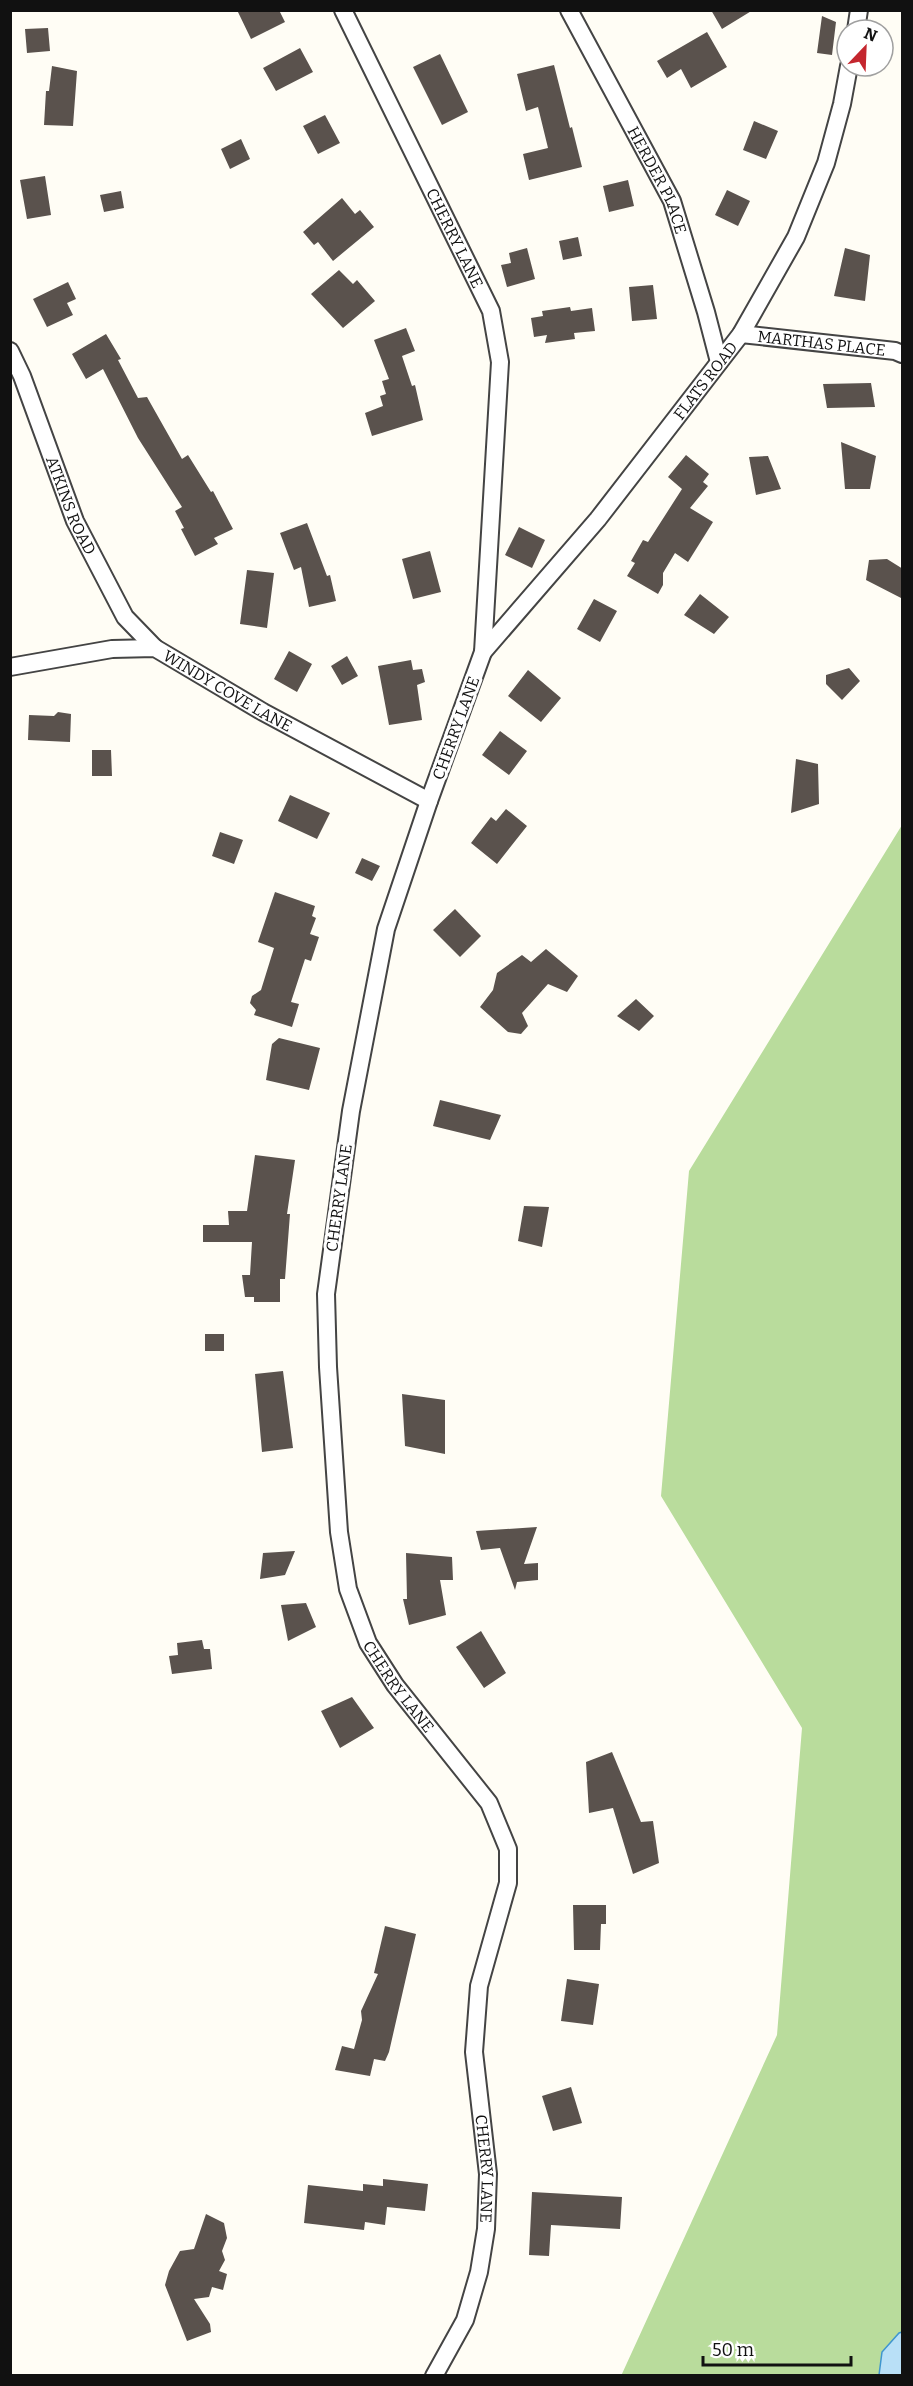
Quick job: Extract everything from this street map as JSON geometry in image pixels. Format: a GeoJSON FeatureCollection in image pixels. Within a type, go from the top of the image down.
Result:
{"type":"FeatureCollection","features":[{"type":"Feature","properties":{"kind":"street","name":"CHERRY LANE"},"geometry":{"type":"LineString","coordinates":[[343,10],[491,311],[500,362],[483,652],[386,929],[351,1111],[327,1294],[328,1367],[339,1532],[348,1589],[368,1643],[395,1685],[489,1803],[508,1849],[508,1883],[479,1986],[474,2052],[488,2174],[486,2229],[478,2272],[465,2320],[434,2376]]}},
{"type":"Feature","properties":{"kind":"street","name":"HERDER PLACE"},"geometry":{"type":"LineString","coordinates":[[569,10],[672,201],[719,362]]}},
{"type":"Feature","properties":{"kind":"street","name":"FLATS ROAD"},"geometry":{"type":"LineString","coordinates":[[483,652],[598,519],[741,334],[796,237],[826,163],[847,78]]}},
{"type":"Feature","properties":{"kind":"street","name":"MARTHAS PLACE"},"geometry":{"type":"LineString","coordinates":[[741,334],[895,351],[903,354]]}},
{"type":"Feature","properties":{"kind":"street","name":"ATKINS ROAD"},"geometry":{"type":"LineString","coordinates":[[10,351],[22,376],[75,521],[125,617],[154,648]]}},
{"type":"Feature","properties":{"kind":"street","name":"WINDY COVE LANE"},"geometry":{"type":"LineString","coordinates":[[10,667],[112,649],[154,648],[263,712],[429,801]]}},
{"type":"Feature","properties":{"kind":"green space"},"geometry":{"type":"Polygon","coordinates":[[[902,825],[902,2375],[621,2376],[777,2035],[802,1728],[661,1496],[689,1171],[902,825]]]}},
{"type":"Feature","properties":{"kind":"water"},"geometry":{"type":"Polygon","coordinates":[[[902,2332],[902,2375],[879,2375],[882,2352],[902,2332]]]}},
{"type":"Feature","properties":{"kind":"building"},"geometry":{"type":"Polygon","coordinates":[[[237,10],[279,10],[285,22],[251,39],[237,10]]]}},
{"type":"Feature","properties":{"kind":"building"},"geometry":{"type":"Polygon","coordinates":[[[711,10],[753,10],[722,29],[711,10]]]}},
{"type":"Feature","properties":{"kind":"building"},"geometry":{"type":"Polygon","coordinates":[[[822,16],[835,22],[832,55],[817,53],[822,16]]]}},
{"type":"Feature","properties":{"kind":"building"},"geometry":{"type":"Polygon","coordinates":[[[48,28],[50,51],[27,53],[25,29],[48,28]]]}},
{"type":"Feature","properties":{"kind":"building"},"geometry":{"type":"Polygon","coordinates":[[[707,32],[727,67],[691,88],[681,69],[667,78],[657,61],[707,32]]]}},
{"type":"Feature","properties":{"kind":"building"},"geometry":{"type":"Polygon","coordinates":[[[300,48],[313,72],[276,91],[263,68],[300,48]]]}},
{"type":"Feature","properties":{"kind":"building"},"geometry":{"type":"Polygon","coordinates":[[[440,54],[468,112],[442,125],[413,67],[440,54]]]}},
{"type":"Feature","properties":{"kind":"building"},"geometry":{"type":"Polygon","coordinates":[[[554,65],[582,167],[529,180],[523,154],[548,148],[538,107],[526,111],[517,74],[554,65]]]}},
{"type":"Feature","properties":{"kind":"building"},"geometry":{"type":"Polygon","coordinates":[[[52,66],[77,71],[73,126],[44,125],[46,91],[49,91],[52,66]]]}},
{"type":"Feature","properties":{"kind":"building"},"geometry":{"type":"Polygon","coordinates":[[[325,115],[340,143],[318,154],[303,126],[325,115]]]}},
{"type":"Feature","properties":{"kind":"building"},"geometry":{"type":"Polygon","coordinates":[[[754,121],[778,131],[766,159],[743,150],[754,121]]]}},
{"type":"Feature","properties":{"kind":"building"},"geometry":{"type":"Polygon","coordinates":[[[241,139],[250,159],[230,169],[221,149],[241,139]]]}},
{"type":"Feature","properties":{"kind":"building"},"geometry":{"type":"Polygon","coordinates":[[[45,176],[51,215],[27,219],[20,180],[45,176]]]}},
{"type":"Feature","properties":{"kind":"building"},"geometry":{"type":"Polygon","coordinates":[[[628,180],[634,206],[609,212],[603,186],[628,180]]]}},
{"type":"Feature","properties":{"kind":"building"},"geometry":{"type":"Polygon","coordinates":[[[727,190],[750,201],[738,226],[715,215],[727,190]]]}},
{"type":"Feature","properties":{"kind":"building"},"geometry":{"type":"Polygon","coordinates":[[[121,191],[124,208],[104,212],[100,195],[121,191]]]}},
{"type":"Feature","properties":{"kind":"building"},"geometry":{"type":"Polygon","coordinates":[[[342,198],[355,214],[360,210],[374,227],[333,261],[318,242],[314,245],[303,232],[342,198]]]}},
{"type":"Feature","properties":{"kind":"building"},"geometry":{"type":"Polygon","coordinates":[[[578,237],[582,256],[563,260],[559,241],[578,237]]]}},
{"type":"Feature","properties":{"kind":"building"},"geometry":{"type":"Polygon","coordinates":[[[527,248],[535,279],[507,287],[501,265],[511,263],[509,253],[527,248]]]}},
{"type":"Feature","properties":{"kind":"building"},"geometry":{"type":"Polygon","coordinates":[[[845,248],[870,255],[865,301],[834,296],[845,248]]]}},
{"type":"Feature","properties":{"kind":"building"},"geometry":{"type":"Polygon","coordinates":[[[339,270],[353,284],[357,280],[375,301],[343,328],[311,294],[339,270]]]}},
{"type":"Feature","properties":{"kind":"building"},"geometry":{"type":"Polygon","coordinates":[[[68,282],[76,299],[67,303],[73,315],[47,327],[33,299],[68,282]]]}},
{"type":"Feature","properties":{"kind":"building"},"geometry":{"type":"Polygon","coordinates":[[[653,285],[657,319],[632,321],[629,287],[653,285]]]}},
{"type":"Feature","properties":{"kind":"building"},"geometry":{"type":"Polygon","coordinates":[[[570,307],[571,311],[592,308],[595,331],[574,333],[575,339],[545,343],[547,335],[534,337],[531,318],[543,316],[542,311],[570,307]]]}},
{"type":"Feature","properties":{"kind":"building"},"geometry":{"type":"Polygon","coordinates":[[[406,328],[415,351],[402,356],[412,386],[415,385],[423,420],[372,436],[365,413],[383,406],[380,396],[386,394],[382,381],[389,379],[374,340],[406,328]]]}},
{"type":"Feature","properties":{"kind":"building"},"geometry":{"type":"Polygon","coordinates":[[[106,334],[121,359],[118,360],[138,398],[147,397],[182,459],[188,455],[211,492],[213,491],[233,529],[214,538],[218,544],[195,556],[181,529],[184,528],[175,511],[182,507],[138,438],[103,369],[86,379],[72,354],[106,334]]]}},
{"type":"Feature","properties":{"kind":"building"},"geometry":{"type":"Polygon","coordinates":[[[871,383],[875,407],[827,408],[823,384],[871,383]]]}},
{"type":"Feature","properties":{"kind":"building"},"geometry":{"type":"Polygon","coordinates":[[[841,442],[876,456],[870,489],[845,489],[841,442]]]}},
{"type":"Feature","properties":{"kind":"building"},"geometry":{"type":"Polygon","coordinates":[[[686,455],[709,474],[703,482],[708,486],[690,508],[713,522],[688,562],[675,553],[663,573],[663,585],[658,594],[627,576],[635,563],[631,561],[643,540],[648,542],[682,489],[668,477],[686,455]]]}},
{"type":"Feature","properties":{"kind":"building"},"geometry":{"type":"Polygon","coordinates":[[[768,456],[781,489],[756,495],[749,457],[768,456]]]}},
{"type":"Feature","properties":{"kind":"building"},"geometry":{"type":"Polygon","coordinates":[[[307,523],[327,576],[330,575],[336,601],[309,607],[301,567],[294,570],[280,533],[307,523]]]}},
{"type":"Feature","properties":{"kind":"building"},"geometry":{"type":"Polygon","coordinates":[[[519,527],[545,540],[532,568],[505,555],[519,527]]]}},
{"type":"Feature","properties":{"kind":"building"},"geometry":{"type":"Polygon","coordinates":[[[430,551],[441,592],[413,599],[402,559],[430,551]]]}},
{"type":"Feature","properties":{"kind":"building"},"geometry":{"type":"Polygon","coordinates":[[[887,559],[903,569],[903,599],[866,580],[869,560],[887,559]]]}},
{"type":"Feature","properties":{"kind":"building"},"geometry":{"type":"Polygon","coordinates":[[[247,570],[274,573],[267,628],[240,624],[247,570]]]}},
{"type":"Feature","properties":{"kind":"building"},"geometry":{"type":"Polygon","coordinates":[[[700,594],[729,617],[714,634],[684,615],[700,594]]]}},
{"type":"Feature","properties":{"kind":"building"},"geometry":{"type":"Polygon","coordinates":[[[594,599],[617,611],[600,642],[577,629],[594,599]]]}},
{"type":"Feature","properties":{"kind":"building"},"geometry":{"type":"Polygon","coordinates":[[[289,651],[312,664],[297,692],[274,679],[289,651]]]}},
{"type":"Feature","properties":{"kind":"building"},"geometry":{"type":"Polygon","coordinates":[[[347,656],[358,676],[342,685],[331,666],[347,656]]]}},
{"type":"Feature","properties":{"kind":"building"},"geometry":{"type":"Polygon","coordinates":[[[411,660],[413,670],[422,669],[425,682],[417,685],[422,720],[389,725],[378,666],[411,660]]]}},
{"type":"Feature","properties":{"kind":"building"},"geometry":{"type":"Polygon","coordinates":[[[849,668],[860,681],[842,700],[826,684],[826,675],[849,668]]]}},
{"type":"Feature","properties":{"kind":"building"},"geometry":{"type":"Polygon","coordinates":[[[528,670],[561,698],[541,722],[508,696],[528,670]]]}},
{"type":"Feature","properties":{"kind":"building"},"geometry":{"type":"Polygon","coordinates":[[[58,712],[71,714],[70,742],[28,740],[29,715],[54,716],[58,712]]]}},
{"type":"Feature","properties":{"kind":"building"},"geometry":{"type":"Polygon","coordinates":[[[500,731],[527,751],[509,775],[482,755],[500,731]]]}},
{"type":"Feature","properties":{"kind":"building"},"geometry":{"type":"Polygon","coordinates":[[[92,750],[111,750],[112,776],[92,776],[92,750]]]}},
{"type":"Feature","properties":{"kind":"building"},"geometry":{"type":"Polygon","coordinates":[[[796,759],[818,764],[819,804],[791,813],[796,759]]]}},
{"type":"Feature","properties":{"kind":"building"},"geometry":{"type":"Polygon","coordinates":[[[290,795],[330,813],[317,839],[278,821],[290,795]]]}},
{"type":"Feature","properties":{"kind":"building"},"geometry":{"type":"Polygon","coordinates":[[[506,809],[527,826],[497,864],[471,843],[491,817],[496,821],[506,809]]]}},
{"type":"Feature","properties":{"kind":"building"},"geometry":{"type":"Polygon","coordinates":[[[220,832],[243,840],[234,864],[212,856],[220,832]]]}},
{"type":"Feature","properties":{"kind":"building"},"geometry":{"type":"Polygon","coordinates":[[[362,858],[380,866],[372,881],[355,873],[362,858]]]}},
{"type":"Feature","properties":{"kind":"building"},"geometry":{"type":"Polygon","coordinates":[[[275,892],[315,906],[312,916],[316,918],[310,934],[319,937],[311,961],[305,959],[291,1002],[299,1004],[292,1027],[254,1015],[256,1010],[250,1003],[252,996],[261,990],[274,948],[258,942],[275,892]]]}},
{"type":"Feature","properties":{"kind":"building"},"geometry":{"type":"Polygon","coordinates":[[[455,909],[481,936],[460,957],[433,930],[455,909]]]}},
{"type":"Feature","properties":{"kind":"building"},"geometry":{"type":"Polygon","coordinates":[[[546,949],[578,976],[567,992],[548,984],[522,1013],[528,1026],[521,1034],[508,1032],[480,1007],[493,990],[497,973],[522,955],[531,962],[546,949]]]}},
{"type":"Feature","properties":{"kind":"building"},"geometry":{"type":"Polygon","coordinates":[[[636,999],[654,1016],[639,1031],[617,1016],[636,999]]]}},
{"type":"Feature","properties":{"kind":"building"},"geometry":{"type":"Polygon","coordinates":[[[279,1038],[320,1048],[309,1090],[266,1080],[272,1044],[279,1038]]]}},
{"type":"Feature","properties":{"kind":"building"},"geometry":{"type":"Polygon","coordinates":[[[440,1100],[501,1115],[490,1140],[433,1126],[440,1100]]]}},
{"type":"Feature","properties":{"kind":"building"},"geometry":{"type":"Polygon","coordinates":[[[255,1155],[295,1160],[287,1214],[290,1214],[285,1279],[280,1279],[280,1302],[254,1302],[254,1297],[245,1297],[242,1275],[250,1275],[252,1242],[203,1242],[203,1225],[229,1225],[228,1211],[247,1211],[255,1155]]]}},
{"type":"Feature","properties":{"kind":"building"},"geometry":{"type":"Polygon","coordinates":[[[524,1206],[549,1207],[542,1247],[518,1241],[524,1206]]]}},
{"type":"Feature","properties":{"kind":"building"},"geometry":{"type":"Polygon","coordinates":[[[205,1334],[224,1334],[224,1351],[205,1351],[205,1334]]]}},
{"type":"Feature","properties":{"kind":"building"},"geometry":{"type":"Polygon","coordinates":[[[283,1371],[293,1448],[262,1452],[255,1374],[283,1371]]]}},
{"type":"Feature","properties":{"kind":"building"},"geometry":{"type":"Polygon","coordinates":[[[402,1394],[445,1400],[445,1454],[405,1446],[402,1394]]]}},
{"type":"Feature","properties":{"kind":"building"},"geometry":{"type":"Polygon","coordinates":[[[537,1527],[524,1564],[538,1563],[538,1580],[517,1582],[515,1590],[500,1548],[481,1550],[476,1531],[537,1527]]]}},
{"type":"Feature","properties":{"kind":"building"},"geometry":{"type":"Polygon","coordinates":[[[295,1551],[285,1575],[260,1579],[263,1553],[295,1551]]]}},
{"type":"Feature","properties":{"kind":"building"},"geometry":{"type":"Polygon","coordinates":[[[406,1553],[452,1557],[453,1580],[440,1580],[446,1615],[409,1625],[403,1599],[407,1599],[406,1553]]]}},
{"type":"Feature","properties":{"kind":"building"},"geometry":{"type":"Polygon","coordinates":[[[306,1603],[316,1627],[288,1641],[281,1605],[306,1603]]]}},
{"type":"Feature","properties":{"kind":"building"},"geometry":{"type":"Polygon","coordinates":[[[481,1631],[506,1673],[484,1688],[456,1647],[481,1631]]]}},
{"type":"Feature","properties":{"kind":"building"},"geometry":{"type":"Polygon","coordinates":[[[202,1640],[204,1649],[210,1649],[212,1669],[172,1674],[169,1656],[178,1655],[177,1643],[202,1640]]]}},
{"type":"Feature","properties":{"kind":"building"},"geometry":{"type":"Polygon","coordinates":[[[352,1697],[374,1728],[340,1748],[321,1711],[352,1697]]]}},
{"type":"Feature","properties":{"kind":"building"},"geometry":{"type":"Polygon","coordinates":[[[612,1752],[641,1822],[653,1821],[659,1863],[633,1874],[613,1808],[589,1813],[586,1762],[612,1752]]]}},
{"type":"Feature","properties":{"kind":"building"},"geometry":{"type":"Polygon","coordinates":[[[573,1905],[606,1905],[606,1924],[601,1924],[600,1950],[574,1950],[573,1905]]]}},
{"type":"Feature","properties":{"kind":"building"},"geometry":{"type":"Polygon","coordinates":[[[385,1926],[416,1934],[389,2052],[385,2061],[374,2059],[370,2076],[335,2070],[342,2046],[354,2049],[362,2020],[361,2011],[378,1974],[374,1973],[385,1926]]]}},
{"type":"Feature","properties":{"kind":"building"},"geometry":{"type":"Polygon","coordinates":[[[567,1979],[599,1984],[593,2025],[561,2021],[567,1979]]]}},
{"type":"Feature","properties":{"kind":"building"},"geometry":{"type":"Polygon","coordinates":[[[571,2087],[582,2123],[553,2131],[542,2096],[571,2087]]]}},
{"type":"Feature","properties":{"kind":"building"},"geometry":{"type":"Polygon","coordinates":[[[383,2179],[428,2184],[425,2211],[387,2207],[385,2225],[365,2222],[364,2230],[304,2223],[308,2185],[363,2191],[363,2184],[383,2186],[383,2179]]]}},
{"type":"Feature","properties":{"kind":"building"},"geometry":{"type":"Polygon","coordinates":[[[532,2192],[622,2197],[620,2229],[551,2225],[549,2256],[529,2255],[532,2192]]]}},
{"type":"Feature","properties":{"kind":"building"},"geometry":{"type":"Polygon","coordinates":[[[206,2214],[224,2223],[227,2238],[222,2251],[225,2260],[219,2271],[227,2274],[223,2290],[212,2287],[209,2297],[194,2299],[210,2324],[211,2332],[187,2341],[165,2285],[169,2271],[180,2251],[194,2249],[206,2214]]]}}]}
